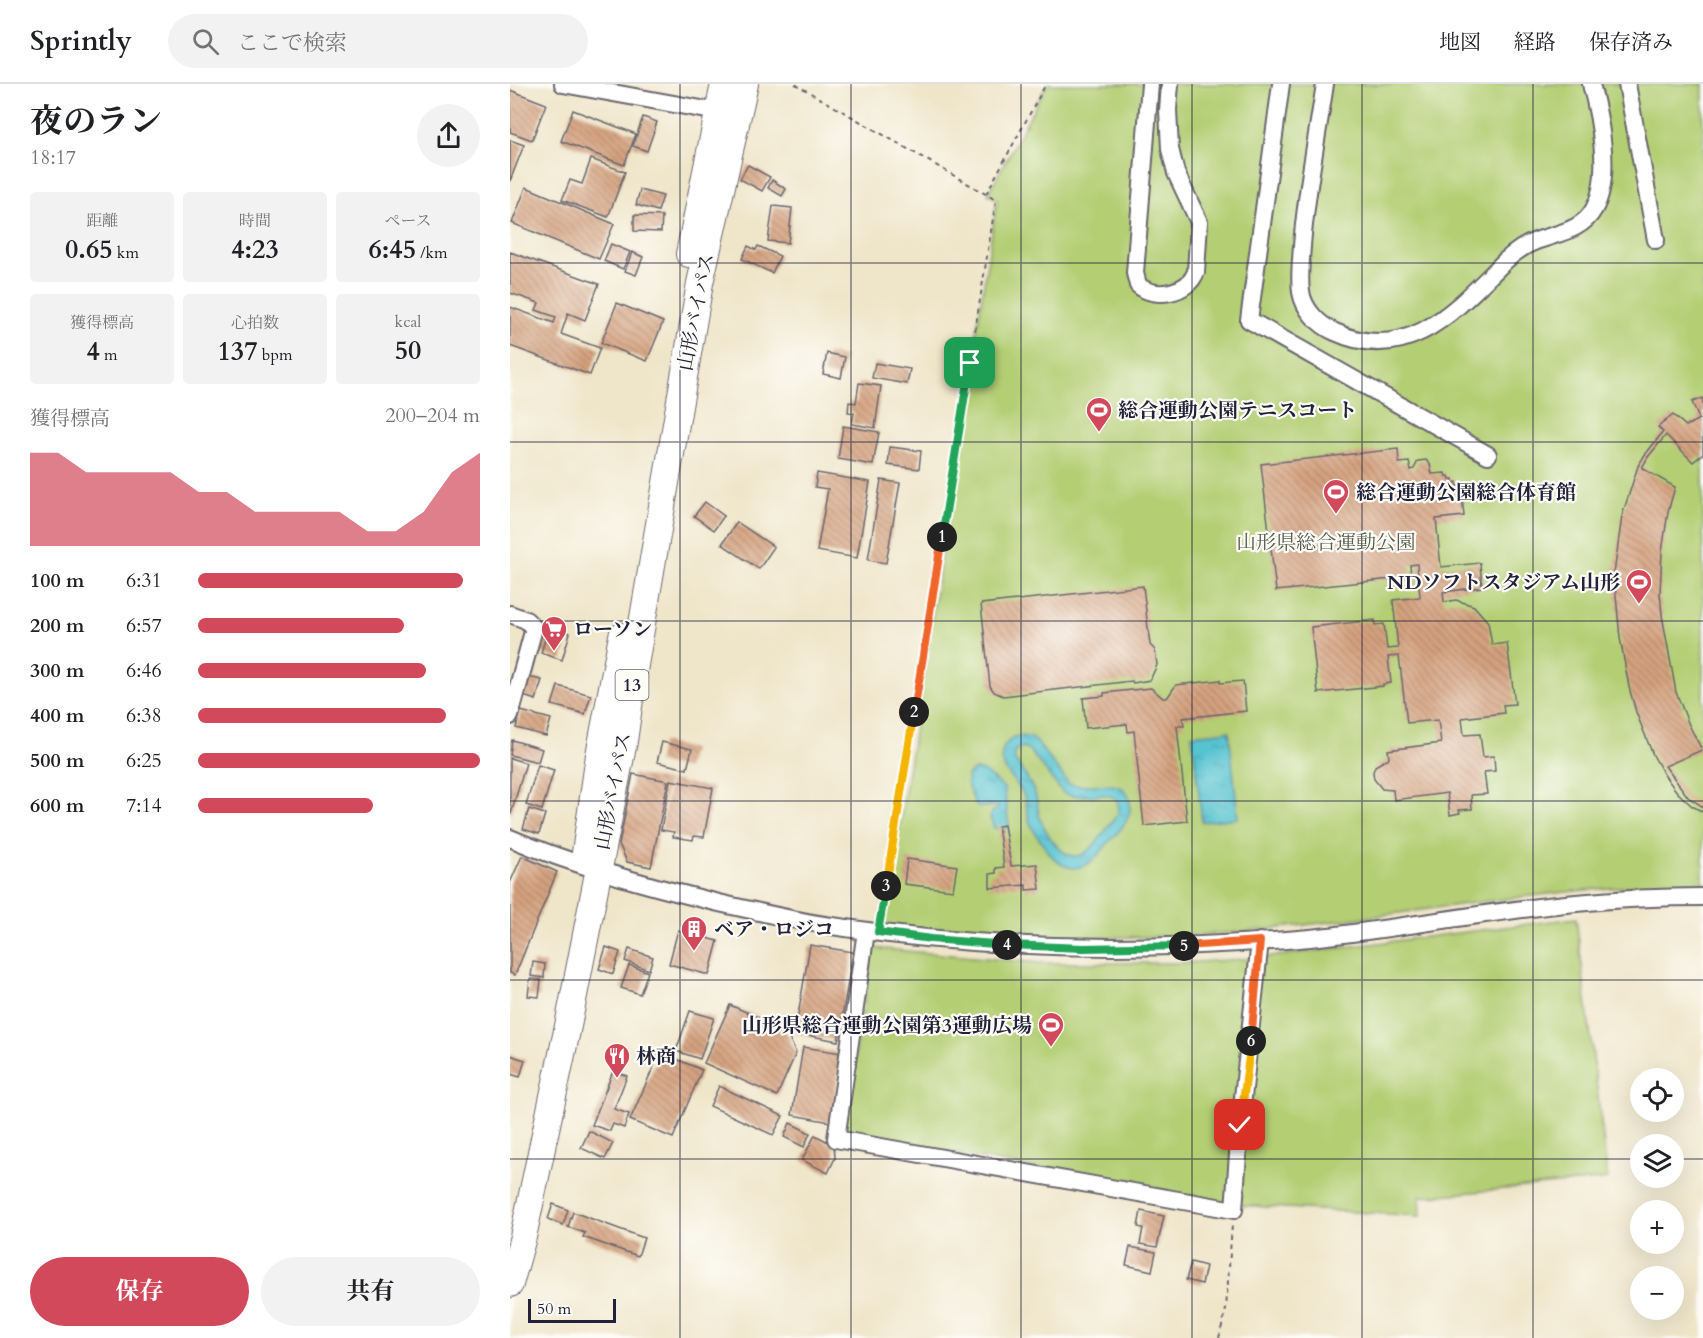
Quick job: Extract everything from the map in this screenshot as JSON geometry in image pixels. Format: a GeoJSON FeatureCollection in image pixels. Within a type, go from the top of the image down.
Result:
{"type":"FeatureCollection","features":[{"type":"Feature","properties":{"kind":"highway","name":"山形バイパス"},"geometry":{"type":"LineString","coordinates":[[510,1284],[523,1237],[566,1037],[591,867],[599,754],[620,647],[684,278],[724,84]]}},
{"type":"Feature","properties":{"kind":"highway","name":"山形バイパス"},"geometry":{"type":"LineString","coordinates":[[510,1219],[554,1017],[624,741],[700,283],[745,84]]}},
{"type":"Feature","properties":{"kind":"street"},"geometry":{"type":"LineString","coordinates":[[563,84],[718,112]]}},
{"type":"Feature","properties":{"kind":"street"},"geometry":{"type":"LineString","coordinates":[[1150,84],[1135,273],[1138,285],[1142,288],[1148,291],[1165,292],[1181,289],[1193,280],[1196,272],[1199,230],[1197,216],[1176,173],[1170,149],[1168,110],[1170,84]]}},
{"type":"Feature","properties":{"kind":"street"},"geometry":{"type":"LineString","coordinates":[[1281,84],[1249,320],[1488,455]]}},
{"type":"Feature","properties":{"kind":"street"},"geometry":{"type":"LineString","coordinates":[[1325,84],[1304,217],[1301,294],[1310,313],[1325,328],[1353,339],[1383,342],[1422,333],[1439,323],[1512,255],[1535,242],[1579,225],[1594,210],[1601,190],[1602,153],[1599,116],[1591,84]]}},
{"type":"Feature","properties":{"kind":"street"},"geometry":{"type":"LineString","coordinates":[[1627,84],[1656,240]]}},
{"type":"Feature","properties":{"kind":"street"},"geometry":{"type":"LineString","coordinates":[[510,614],[526,620],[534,628],[510,716]]}},
{"type":"Feature","properties":{"kind":"street"},"geometry":{"type":"LineString","coordinates":[[510,838],[533,848],[670,891],[778,916],[872,932],[931,939],[1042,947],[1147,948],[1260,941],[1363,932],[1575,903],[1703,897]]}},
{"type":"Feature","properties":{"kind":"street"},"geometry":{"type":"LineString","coordinates":[[872,932],[836,1139],[1234,1210],[1240,1125],[1260,941]]}},
{"type":"Feature","properties":{"kind":"path"},"geometry":{"type":"LineString","coordinates":[[795,84],[996,200],[872,932]]}},
{"type":"Feature","properties":{"kind":"path"},"geometry":{"type":"LineString","coordinates":[[986,194],[1046,84]]}},
{"type":"Feature","properties":{"kind":"path"},"geometry":{"type":"LineString","coordinates":[[1219,1338],[1226,1309],[1234,1210]]}},
{"type":"Feature","properties":{"kind":"green space","name":"山形県総合運動公園"},"geometry":{"type":"Polygon","coordinates":[[[1047,84],[1703,84],[1703,883],[1647,885],[1536,895],[1315,924],[1166,937],[1025,936],[884,926],[997,200],[988,194],[1047,84]]]}},
{"type":"Feature","properties":{"kind":"green space"},"geometry":{"type":"Polygon","coordinates":[[[1576,918],[1608,1179],[1420,1197],[1421,1216],[1236,1205],[843,1133],[873,948],[1040,963],[1184,963],[1260,958],[1576,918]]]}},
{"type":"Feature","properties":{"kind":"water"},"geometry":{"type":"Polygon","coordinates":[[[1229,731],[1238,818],[1202,822],[1192,735],[1229,731]]]}},
{"type":"Feature","properties":{"kind":"water"},"geometry":{"type":"Polygon","coordinates":[[[1017,736],[1030,737],[1036,741],[1069,784],[1117,786],[1125,790],[1129,798],[1130,810],[1124,825],[1097,856],[1082,866],[1074,868],[1059,863],[1031,826],[1024,796],[1002,762],[1004,746],[1017,736]],[[1023,747],[1015,750],[1014,759],[1034,791],[1040,818],[1047,832],[1057,846],[1070,856],[1085,853],[1098,841],[1118,814],[1119,807],[1116,799],[1106,795],[1077,796],[1063,793],[1029,750],[1023,747]]]}},
{"type":"Feature","properties":{"kind":"water"},"geometry":{"type":"Polygon","coordinates":[[[974,770],[983,771],[1004,788],[1009,825],[1005,830],[994,828],[990,817],[991,812],[997,810],[998,806],[976,806],[968,787],[967,775],[974,770]]]}},
{"type":"Feature","properties":{"kind":"building"},"geometry":{"type":"Polygon","coordinates":[[[510,90],[546,104],[532,140],[510,132],[510,90]]]}},
{"type":"Feature","properties":{"kind":"building"},"geometry":{"type":"Polygon","coordinates":[[[573,110],[636,134],[624,165],[561,141],[573,110]]]}},
{"type":"Feature","properties":{"kind":"building"},"geometry":{"type":"Polygon","coordinates":[[[643,117],[657,122],[647,151],[633,146],[643,117]]]}},
{"type":"Feature","properties":{"kind":"building"},"geometry":{"type":"Polygon","coordinates":[[[510,140],[524,145],[510,181],[510,140]]]}},
{"type":"Feature","properties":{"kind":"building"},"geometry":{"type":"Polygon","coordinates":[[[591,159],[625,172],[608,217],[562,200],[570,180],[582,184],[591,159]]]}},
{"type":"Feature","properties":{"kind":"building"},"geometry":{"type":"Polygon","coordinates":[[[748,165],[770,177],[762,191],[740,179],[748,165]]]}},
{"type":"Feature","properties":{"kind":"building"},"geometry":{"type":"Polygon","coordinates":[[[772,180],[786,189],[782,196],[768,188],[772,180]]]}},
{"type":"Feature","properties":{"kind":"building"},"geometry":{"type":"Polygon","coordinates":[[[526,187],[614,224],[599,259],[512,223],[526,187]]]}},
{"type":"Feature","properties":{"kind":"building"},"geometry":{"type":"Polygon","coordinates":[[[640,190],[663,196],[658,211],[636,205],[640,190]]]}},
{"type":"Feature","properties":{"kind":"building"},"geometry":{"type":"Polygon","coordinates":[[[773,206],[792,208],[788,243],[768,241],[773,206]]]}},
{"type":"Feature","properties":{"kind":"building"},"geometry":{"type":"Polygon","coordinates":[[[634,215],[662,216],[661,232],[634,231],[634,215]]]}},
{"type":"Feature","properties":{"kind":"building"},"geometry":{"type":"Polygon","coordinates":[[[611,244],[630,252],[623,269],[604,261],[611,244]]]}},
{"type":"Feature","properties":{"kind":"building"},"geometry":{"type":"Polygon","coordinates":[[[748,246],[756,250],[758,246],[780,256],[772,273],[742,259],[748,246]]]}},
{"type":"Feature","properties":{"kind":"building"},"geometry":{"type":"Polygon","coordinates":[[[510,252],[599,284],[585,320],[568,313],[561,334],[600,348],[590,375],[510,346],[510,307],[554,323],[556,317],[536,310],[539,303],[510,293],[510,252]]]}},
{"type":"Feature","properties":{"kind":"building"},"geometry":{"type":"Polygon","coordinates":[[[632,252],[643,257],[636,275],[625,271],[632,252]]]}},
{"type":"Feature","properties":{"kind":"building"},"geometry":{"type":"Polygon","coordinates":[[[617,303],[663,322],[647,361],[601,343],[617,303]]]}},
{"type":"Feature","properties":{"kind":"building"},"geometry":{"type":"Polygon","coordinates":[[[827,353],[845,357],[841,378],[823,374],[827,353]]]}},
{"type":"Feature","properties":{"kind":"building"},"geometry":{"type":"Polygon","coordinates":[[[875,363],[910,369],[907,384],[872,378],[875,363]]]}},
{"type":"Feature","properties":{"kind":"building"},"geometry":{"type":"Polygon","coordinates":[[[859,383],[881,386],[875,428],[852,424],[854,413],[848,412],[849,402],[856,403],[859,383]]]}},
{"type":"Feature","properties":{"kind":"building","name":"NDソフトスタジアム山形"},"geometry":{"type":"Polygon","coordinates":[[[1703,398],[1703,454],[1693,462],[1666,435],[1642,468],[1675,487],[1668,512],[1662,552],[1660,593],[1662,615],[1676,692],[1702,750],[1665,766],[1688,797],[1703,807],[1703,812],[1692,806],[1677,792],[1665,776],[1653,755],[1636,712],[1620,638],[1614,574],[1622,516],[1638,466],[1663,432],[1658,427],[1673,415],[1686,426],[1699,419],[1692,402],[1703,398]]]}},
{"type":"Feature","properties":{"kind":"building"},"geometry":{"type":"Polygon","coordinates":[[[843,426],[879,432],[873,465],[838,459],[843,426]]]}},
{"type":"Feature","properties":{"kind":"building"},"geometry":{"type":"Polygon","coordinates":[[[890,447],[921,451],[919,469],[888,465],[890,447]]]}},
{"type":"Feature","properties":{"kind":"building"},"geometry":{"type":"Polygon","coordinates":[[[1398,449],[1399,463],[1409,462],[1411,470],[1418,461],[1426,460],[1430,464],[1432,474],[1445,473],[1453,479],[1453,483],[1457,482],[1457,486],[1461,486],[1464,516],[1436,519],[1441,567],[1480,563],[1482,587],[1443,592],[1444,602],[1456,600],[1474,606],[1488,622],[1492,645],[1507,643],[1515,704],[1503,705],[1504,713],[1462,718],[1464,735],[1480,734],[1483,757],[1494,756],[1495,771],[1484,772],[1487,794],[1471,795],[1472,809],[1459,810],[1460,813],[1450,815],[1447,793],[1394,800],[1393,790],[1382,789],[1374,779],[1375,766],[1389,758],[1388,750],[1441,743],[1438,720],[1407,723],[1399,656],[1388,657],[1391,683],[1383,684],[1383,686],[1318,693],[1311,627],[1375,620],[1375,625],[1384,624],[1387,649],[1398,648],[1393,600],[1420,597],[1417,564],[1410,565],[1411,577],[1276,591],[1261,464],[1398,449]]]}},
{"type":"Feature","properties":{"kind":"building"},"geometry":{"type":"Polygon","coordinates":[[[817,473],[870,482],[857,558],[817,551],[828,489],[815,487],[817,473]]]}},
{"type":"Feature","properties":{"kind":"building"},"geometry":{"type":"Polygon","coordinates":[[[881,480],[900,483],[886,563],[868,560],[881,480]]]}},
{"type":"Feature","properties":{"kind":"building"},"geometry":{"type":"Polygon","coordinates":[[[705,502],[724,516],[714,530],[694,516],[705,502]]]}},
{"type":"Feature","properties":{"kind":"building"},"geometry":{"type":"Polygon","coordinates":[[[737,522],[774,547],[759,569],[722,544],[737,522]]]}},
{"type":"Feature","properties":{"kind":"building"},"geometry":{"type":"Polygon","coordinates":[[[1143,586],[1150,645],[1155,650],[1157,665],[1150,680],[1003,696],[994,692],[990,686],[981,604],[1143,586]]]}},
{"type":"Feature","properties":{"kind":"building"},"geometry":{"type":"Polygon","coordinates":[[[549,626],[570,633],[562,660],[541,653],[549,626]]]}},
{"type":"Feature","properties":{"kind":"building"},"geometry":{"type":"Polygon","coordinates":[[[528,677],[542,680],[536,700],[523,696],[528,677]]]}},
{"type":"Feature","properties":{"kind":"building"},"geometry":{"type":"Polygon","coordinates":[[[1220,680],[1220,683],[1243,681],[1246,711],[1183,718],[1184,726],[1177,726],[1187,821],[1144,826],[1134,731],[1128,732],[1127,724],[1086,728],[1083,698],[1104,696],[1104,693],[1151,688],[1163,698],[1167,698],[1176,685],[1220,680]]]}},
{"type":"Feature","properties":{"kind":"building"},"geometry":{"type":"Polygon","coordinates":[[[558,686],[591,695],[585,714],[552,705],[558,686]]]}},
{"type":"Feature","properties":{"kind":"building"},"geometry":{"type":"Polygon","coordinates":[[[521,711],[551,719],[546,736],[516,728],[521,711]]]}},
{"type":"Feature","properties":{"kind":"building"},"geometry":{"type":"Polygon","coordinates":[[[512,740],[542,749],[538,762],[510,755],[512,740]]]}},
{"type":"Feature","properties":{"kind":"building"},"geometry":{"type":"Polygon","coordinates":[[[662,742],[692,749],[687,769],[657,762],[662,742]]]}},
{"type":"Feature","properties":{"kind":"building"},"geometry":{"type":"Polygon","coordinates":[[[510,758],[526,763],[511,814],[510,814],[510,758]]]}},
{"type":"Feature","properties":{"kind":"building"},"geometry":{"type":"Polygon","coordinates":[[[538,765],[554,770],[542,810],[526,805],[538,765]]]}},
{"type":"Feature","properties":{"kind":"building"},"geometry":{"type":"Polygon","coordinates":[[[633,774],[668,781],[651,867],[627,862],[619,844],[633,774]]]}},
{"type":"Feature","properties":{"kind":"building"},"geometry":{"type":"Polygon","coordinates":[[[670,780],[713,788],[704,837],[694,836],[693,840],[673,837],[674,832],[661,830],[670,780]]]}},
{"type":"Feature","properties":{"kind":"building"},"geometry":{"type":"Polygon","coordinates":[[[529,809],[545,814],[539,834],[523,829],[529,809]]]}},
{"type":"Feature","properties":{"kind":"building"},"geometry":{"type":"Polygon","coordinates":[[[1004,825],[1011,866],[1037,864],[1040,889],[1026,890],[1026,885],[990,888],[990,874],[996,873],[996,868],[1004,867],[998,826],[1004,825]]]}},
{"type":"Feature","properties":{"kind":"building"},"geometry":{"type":"Polygon","coordinates":[[[522,856],[557,872],[515,975],[510,973],[510,883],[522,856]]]}},
{"type":"Feature","properties":{"kind":"building"},"geometry":{"type":"Polygon","coordinates":[[[907,859],[957,866],[953,890],[904,884],[907,859]]]}},
{"type":"Feature","properties":{"kind":"building","name":"ベア・ロジコ"},"geometry":{"type":"Polygon","coordinates":[[[678,930],[718,941],[709,975],[669,964],[678,930]]]}},
{"type":"Feature","properties":{"kind":"building"},"geometry":{"type":"Polygon","coordinates":[[[810,945],[853,952],[838,1041],[795,1033],[810,945]]]}},
{"type":"Feature","properties":{"kind":"building"},"geometry":{"type":"Polygon","coordinates":[[[606,947],[620,952],[613,974],[599,969],[606,947]]]}},
{"type":"Feature","properties":{"kind":"building"},"geometry":{"type":"Polygon","coordinates":[[[629,949],[653,957],[649,970],[625,961],[629,949]]]}},
{"type":"Feature","properties":{"kind":"building"},"geometry":{"type":"Polygon","coordinates":[[[533,962],[545,964],[544,978],[531,976],[533,962]]]}},
{"type":"Feature","properties":{"kind":"building"},"geometry":{"type":"Polygon","coordinates":[[[629,965],[648,972],[640,994],[621,988],[629,965]]]}},
{"type":"Feature","properties":{"kind":"building"},"geometry":{"type":"Polygon","coordinates":[[[530,979],[541,980],[539,997],[528,996],[530,979]]]}},
{"type":"Feature","properties":{"kind":"building"},"geometry":{"type":"Polygon","coordinates":[[[730,1005],[785,1029],[796,1053],[777,1096],[704,1063],[730,1005]]]}},
{"type":"Feature","properties":{"kind":"building"},"geometry":{"type":"Polygon","coordinates":[[[690,1011],[714,1018],[700,1059],[676,1051],[690,1011]]]}},
{"type":"Feature","properties":{"kind":"building"},"geometry":{"type":"Polygon","coordinates":[[[803,1047],[842,1053],[830,1122],[792,1115],[803,1047]]]}},
{"type":"Feature","properties":{"kind":"building"},"geometry":{"type":"Polygon","coordinates":[[[660,1052],[702,1070],[673,1138],[630,1120],[660,1052]]]}},
{"type":"Feature","properties":{"kind":"building"},"geometry":{"type":"Polygon","coordinates":[[[510,1055],[525,1060],[520,1077],[510,1074],[510,1055]]]}},
{"type":"Feature","properties":{"kind":"building"},"geometry":{"type":"Polygon","coordinates":[[[613,1071],[627,1076],[614,1109],[629,1114],[624,1128],[613,1124],[610,1131],[592,1125],[613,1071]]]}},
{"type":"Feature","properties":{"kind":"building"},"geometry":{"type":"Polygon","coordinates":[[[719,1086],[783,1116],[773,1135],[710,1106],[719,1086]]]}},
{"type":"Feature","properties":{"kind":"building"},"geometry":{"type":"Polygon","coordinates":[[[790,1123],[810,1133],[804,1147],[784,1137],[790,1123]]]}},
{"type":"Feature","properties":{"kind":"building"},"geometry":{"type":"Polygon","coordinates":[[[589,1131],[613,1143],[605,1159],[581,1148],[589,1131]]]}},
{"type":"Feature","properties":{"kind":"building"},"geometry":{"type":"Polygon","coordinates":[[[815,1135],[834,1145],[835,1158],[828,1173],[802,1160],[815,1135]]]}},
{"type":"Feature","properties":{"kind":"building"},"geometry":{"type":"Polygon","coordinates":[[[553,1204],[568,1210],[563,1225],[548,1219],[553,1204]]]}},
{"type":"Feature","properties":{"kind":"building"},"geometry":{"type":"Polygon","coordinates":[[[1141,1211],[1164,1216],[1157,1247],[1140,1244],[1143,1228],[1138,1227],[1141,1211]]]}},
{"type":"Feature","properties":{"kind":"building"},"geometry":{"type":"Polygon","coordinates":[[[573,1212],[644,1238],[638,1256],[583,1237],[585,1233],[568,1227],[573,1212]]]}},
{"type":"Feature","properties":{"kind":"building"},"geometry":{"type":"Polygon","coordinates":[[[1130,1247],[1156,1252],[1152,1271],[1126,1265],[1130,1247]]]}},
{"type":"Feature","properties":{"kind":"building"},"geometry":{"type":"Polygon","coordinates":[[[1191,1262],[1206,1266],[1202,1284],[1186,1280],[1191,1262]]]}},
{"type":"Feature","properties":{"kind":"place","name":"総合運動公園テニスコート"},"geometry":{"type":"Point","coordinates":[1099,433]}},
{"type":"Feature","properties":{"kind":"place","name":"総合運動公園総合体育館"},"geometry":{"type":"Point","coordinates":[1336,515]}},
{"type":"Feature","properties":{"kind":"place","name":"NDソフトスタジアム山形"},"geometry":{"type":"Point","coordinates":[1639,605]}},
{"type":"Feature","properties":{"kind":"place","name":"ローソン"},"geometry":{"type":"Point","coordinates":[554,652]}},
{"type":"Feature","properties":{"kind":"place","name":"ベア・ロジコ"},"geometry":{"type":"Point","coordinates":[694,952]}},
{"type":"Feature","properties":{"kind":"place","name":"山形県総合運動公園第3運動広場"},"geometry":{"type":"Point","coordinates":[1051,1048]}},
{"type":"Feature","properties":{"kind":"place","name":"林商"},"geometry":{"type":"Point","coordinates":[617,1079]}},
{"type":"Feature","properties":{"kind":"route"},"geometry":{"type":"LineString","coordinates":[[970,363],[878,932],[931,939],[1042,947],[1136,948],[1260,941],[1240,1125]]}}]}
